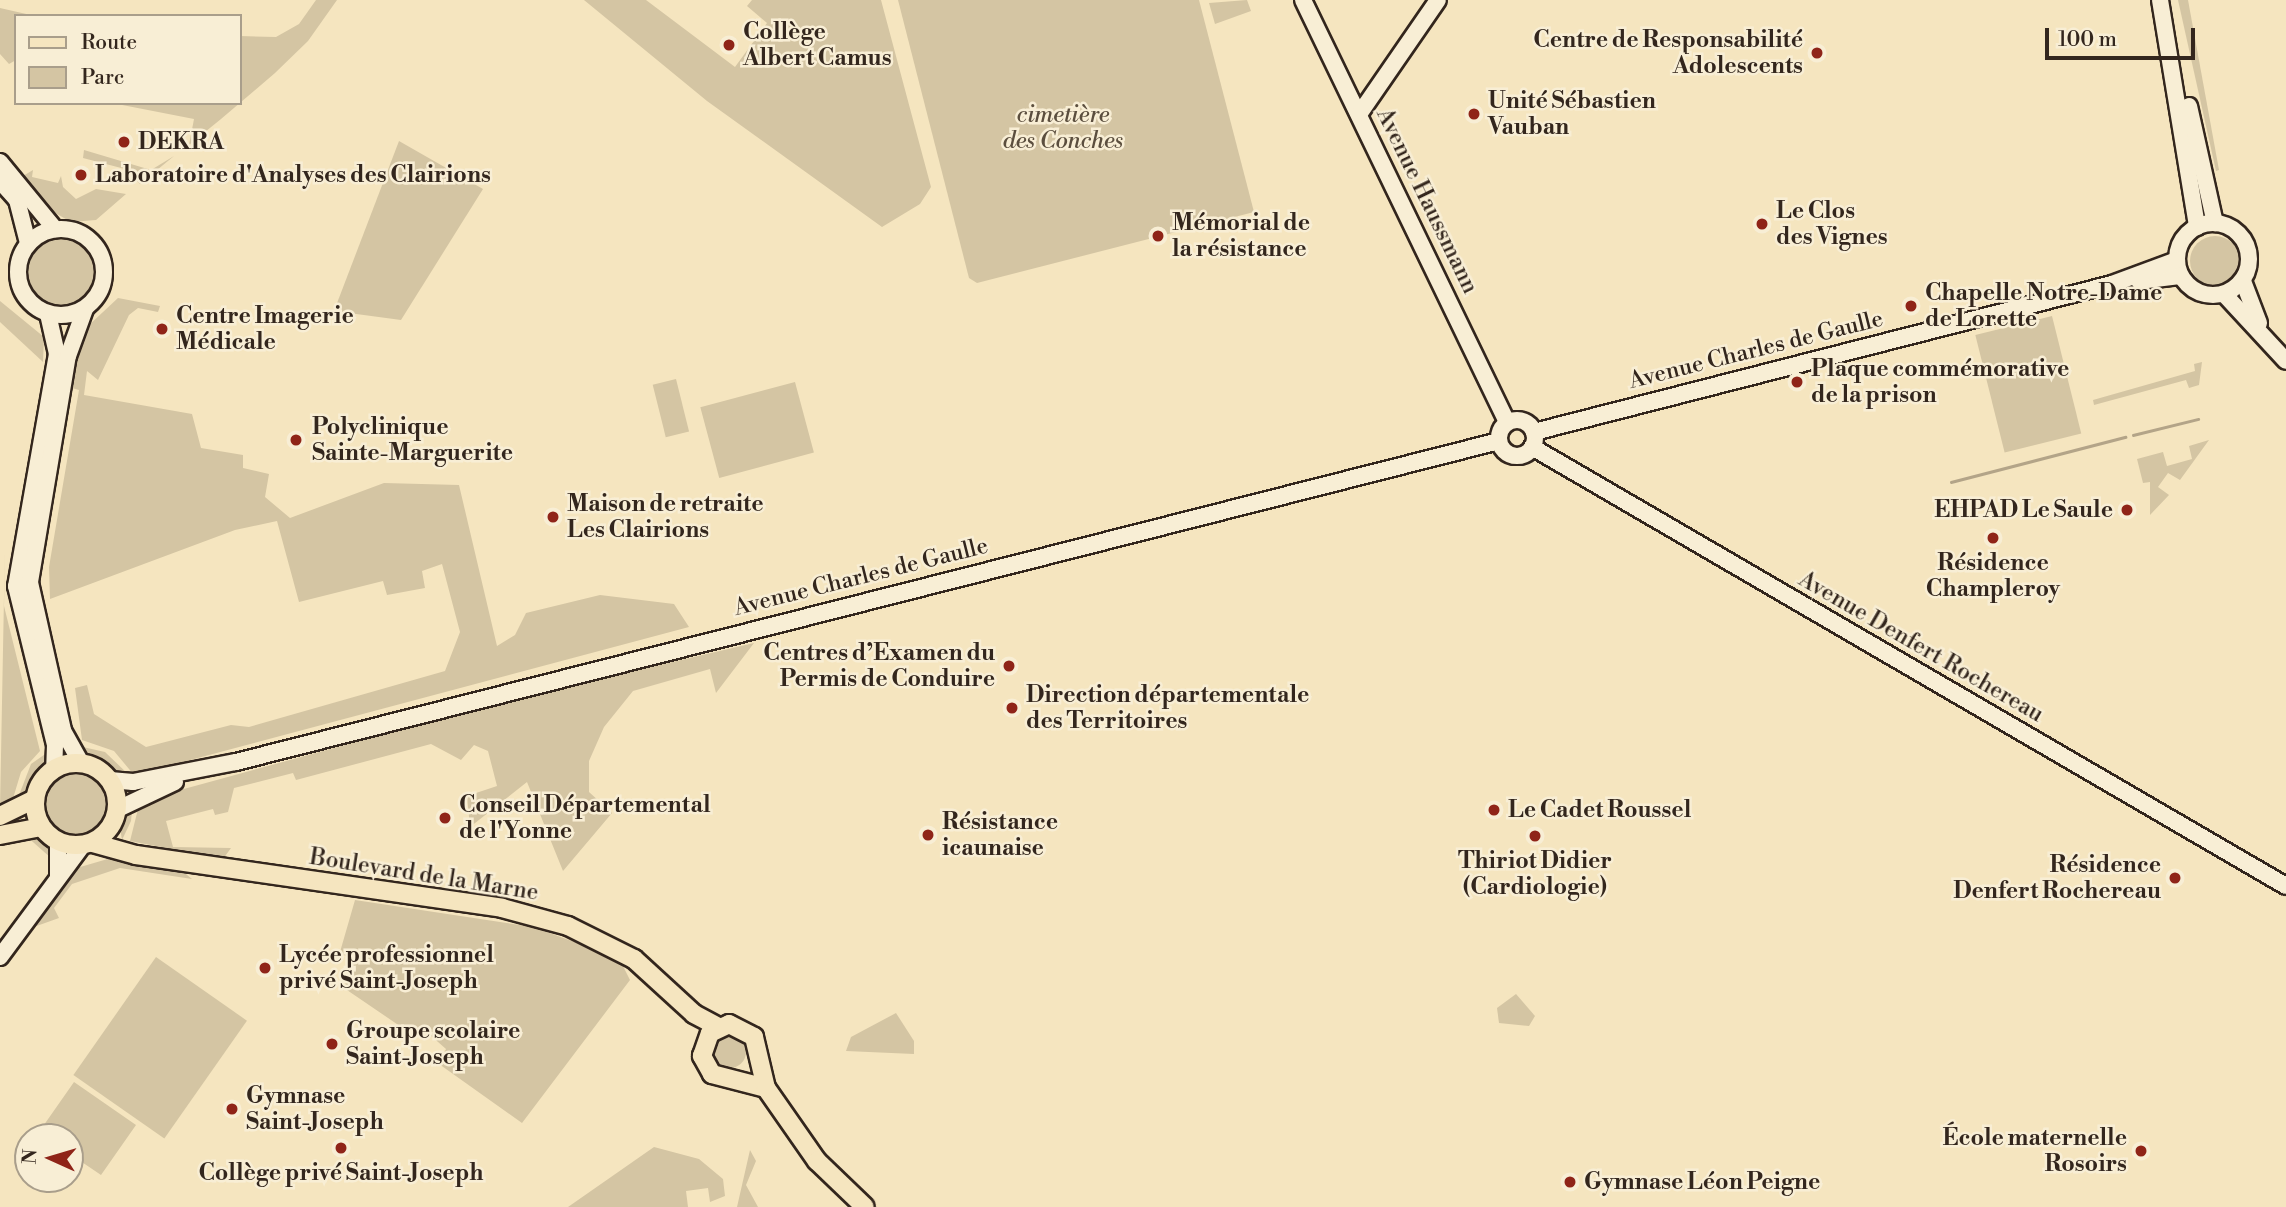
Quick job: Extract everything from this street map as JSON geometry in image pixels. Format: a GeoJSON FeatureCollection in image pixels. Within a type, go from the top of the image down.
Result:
{"type":"FeatureCollection","features":[{"type":"Feature","properties":{"kind":"main road","name":"Avenue Haussmann"},"geometry":{"type":"LineString","coordinates":[[1303,0],[1360,113],[1507,422]]}},
{"type":"Feature","properties":{"kind":"main road"},"geometry":{"type":"LineString","coordinates":[[1360,113],[1438,0]]}},
{"type":"Feature","properties":{"kind":"main road"},"geometry":{"type":"LineString","coordinates":[[2160,0],[2197,227]]}},
{"type":"Feature","properties":{"kind":"main road"},"geometry":{"type":"LineString","coordinates":[[2166,0],[2213,216],[2245,240],[2250,258],[2243,281],[2264,339]]}},
{"type":"Feature","properties":{"kind":"main road"},"geometry":{"type":"LineString","coordinates":[[0,162],[55,229]]}},
{"type":"Feature","properties":{"kind":"main road"},"geometry":{"type":"LineString","coordinates":[[0,181],[17,200],[28,243]]}},
{"type":"Feature","properties":{"kind":"main road"},"geometry":{"type":"LineString","coordinates":[[2213,216],[2183,239],[2179,268],[2194,291],[2224,294],[2243,281]]}},
{"type":"Feature","properties":{"kind":"main road"},"geometry":{"type":"LineString","coordinates":[[85,309],[48,314],[25,299],[19,286],[18,264],[28,243],[55,229],[80,233],[100,253],[101,291],[85,309],[68,356],[30,582],[63,730],[81,763],[110,780],[120,849]]}},
{"type":"Feature","properties":{"kind":"main road","name":"Avenue Charles de Gaulle"},"geometry":{"type":"LineString","coordinates":[[1533,440],[2179,268]]}},
{"type":"Feature","properties":{"kind":"main road"},"geometry":{"type":"LineString","coordinates":[[2224,294],[2286,361]]}},
{"type":"Feature","properties":{"kind":"main road"},"geometry":{"type":"LineString","coordinates":[[0,816],[35,799],[54,769],[55,745],[16,586],[57,354],[48,314]]}},
{"type":"Feature","properties":{"kind":"main road"},"geometry":{"type":"LineString","coordinates":[[1507,422],[1499,441],[1513,456],[1533,440]]}},
{"type":"Feature","properties":{"kind":"main road","name":"Avenue Denfert Rochereau"},"geometry":{"type":"LineString","coordinates":[[1507,422],[1525,422],[1533,440],[2286,886]]}},
{"type":"Feature","properties":{"kind":"main road","name":"Avenue Charles de Gaulle"},"geometry":{"type":"LineString","coordinates":[[110,780],[133,782],[236,762],[1499,441]]}},
{"type":"Feature","properties":{"kind":"main road","name":"Avenue Charles de Gaulle"},"geometry":{"type":"LineString","coordinates":[[115,818],[136,795],[236,762]]}},
{"type":"Feature","properties":{"kind":"main road"},"geometry":{"type":"LineString","coordinates":[[54,769],[81,763]]}},
{"type":"Feature","properties":{"kind":"main road"},"geometry":{"type":"LineString","coordinates":[[35,799],[41,827],[58,842],[87,844]]}},
{"type":"Feature","properties":{"kind":"main road"},"geometry":{"type":"LineString","coordinates":[[0,957],[58,876],[115,818]]}},
{"type":"Feature","properties":{"kind":"main road"},"geometry":{"type":"LineString","coordinates":[[0,835],[41,827]]}},
{"type":"Feature","properties":{"kind":"main road"},"geometry":{"type":"LineString","coordinates":[[58,842],[58,876]]}},
{"type":"Feature","properties":{"kind":"main road","name":"Boulevard de la Marne"},"geometry":{"type":"LineString","coordinates":[[87,844],[502,908],[568,926],[634,958],[694,1014]]}},
{"type":"Feature","properties":{"kind":"main road"},"geometry":{"type":"LineString","coordinates":[[694,1014],[718,1027],[747,1030],[766,1088],[817,1161],[865,1207]]}},
{"type":"Feature","properties":{"kind":"main road"},"geometry":{"type":"LineString","coordinates":[[694,1014],[705,1041]]}},
{"type":"Feature","properties":{"kind":"main road"},"geometry":{"type":"LineString","coordinates":[[718,1027],[705,1041],[702,1056],[712,1074],[766,1088]]}},
{"type":"Feature","properties":{"kind":"main road"},"geometry":{"type":"LineString","coordinates":[[737,1080],[758,1058]]}},
{"type":"Feature","properties":{"kind":"green space"},"geometry":{"type":"Polygon","coordinates":[[[316,0],[337,0],[308,41],[242,101],[242,36],[276,37],[299,24],[316,0]]]}},
{"type":"Feature","properties":{"kind":"green space"},"geometry":{"type":"Polygon","coordinates":[[[584,0],[646,0],[735,67],[767,23],[747,6],[752,0],[881,0],[931,187],[920,204],[882,227],[707,101],[584,0]]]}},
{"type":"Feature","properties":{"kind":"green space","name":"cimetière des Conches"},"geometry":{"type":"Polygon","coordinates":[[[898,0],[1199,0],[1254,212],[977,283],[969,278],[898,0]]]}},
{"type":"Feature","properties":{"kind":"green space"},"geometry":{"type":"Polygon","coordinates":[[[1247,0],[1251,11],[1215,24],[1209,3],[1247,0]]]}},
{"type":"Feature","properties":{"kind":"green space"},"geometry":{"type":"Polygon","coordinates":[[[2178,0],[2188,0],[2219,170],[2216,171],[2178,0]]]}},
{"type":"Feature","properties":{"kind":"green space"},"geometry":{"type":"Polygon","coordinates":[[[0,8],[26,14],[14,14],[14,61],[9,64],[0,54],[0,8]]]}},
{"type":"Feature","properties":{"kind":"green space"},"geometry":{"type":"Polygon","coordinates":[[[122,105],[238,105],[189,145],[194,119],[122,105]]]}},
{"type":"Feature","properties":{"kind":"green space"},"geometry":{"type":"Polygon","coordinates":[[[399,141],[483,189],[401,320],[334,311],[399,141]]]}},
{"type":"Feature","properties":{"kind":"green space"},"geometry":{"type":"Polygon","coordinates":[[[84,150],[151,170],[174,156],[140,184],[125,169],[83,158],[84,150]]]}},
{"type":"Feature","properties":{"kind":"green space"},"geometry":{"type":"Polygon","coordinates":[[[33,170],[32,177],[58,183],[61,176],[63,187],[76,199],[96,189],[126,194],[96,220],[71,222],[50,210],[23,176],[33,170]]]}},
{"type":"Feature","properties":{"kind":"green space"},"geometry":{"type":"Polygon","coordinates":[[[2215,236],[2233,243],[2240,261],[2233,279],[2215,286],[2197,279],[2190,261],[2197,243],[2215,236]]]}},
{"type":"Feature","properties":{"kind":"green space"},"geometry":{"type":"Polygon","coordinates":[[[68,237],[87,247],[95,259],[95,287],[87,299],[75,307],[54,309],[35,299],[27,287],[25,266],[35,247],[47,239],[68,237]]]}},
{"type":"Feature","properties":{"kind":"green space"},"geometry":{"type":"Polygon","coordinates":[[[118,298],[160,306],[158,312],[138,308],[129,315],[98,380],[87,371],[84,395],[192,414],[201,448],[243,455],[243,468],[269,474],[265,497],[290,518],[384,483],[459,485],[497,646],[515,635],[526,613],[600,595],[674,604],[689,627],[134,775],[114,751],[82,740],[75,688],[87,685],[94,714],[146,747],[231,725],[249,727],[445,671],[460,632],[442,564],[422,571],[425,588],[387,595],[383,581],[299,602],[277,521],[235,530],[50,599],[49,567],[79,390],[72,388],[78,350],[88,326],[118,298]]]}},
{"type":"Feature","properties":{"kind":"green space"},"geometry":{"type":"Polygon","coordinates":[[[0,301],[44,337],[43,362],[0,322],[0,301]]]}},
{"type":"Feature","properties":{"kind":"green space"},"geometry":{"type":"Polygon","coordinates":[[[2052,316],[2081,433],[2005,453],[1975,335],[2052,316]]]}},
{"type":"Feature","properties":{"kind":"green space"},"geometry":{"type":"Polygon","coordinates":[[[2202,362],[2199,385],[2189,388],[2186,380],[2094,405],[2093,400],[2195,371],[2194,364],[2202,362]]]}},
{"type":"Feature","properties":{"kind":"green space"},"geometry":{"type":"Polygon","coordinates":[[[676,379],[689,431],[666,437],[653,385],[676,379]]]}},
{"type":"Feature","properties":{"kind":"green space"},"geometry":{"type":"Polygon","coordinates":[[[795,382],[814,453],[719,478],[700,407],[795,382]]]}},
{"type":"Feature","properties":{"kind":"green space"},"geometry":{"type":"Polygon","coordinates":[[[2209,440],[2180,480],[2168,473],[2158,487],[2169,495],[2150,515],[2150,482],[2143,483],[2137,459],[2163,452],[2167,466],[2192,459],[2189,446],[2209,440]]]}},
{"type":"Feature","properties":{"kind":"green space"},"geometry":{"type":"Polygon","coordinates":[[[5,543],[4,606],[40,751],[21,772],[11,805],[0,809],[5,543]]]}},
{"type":"Feature","properties":{"kind":"green space"},"geometry":{"type":"Polygon","coordinates":[[[754,643],[716,693],[710,669],[633,691],[604,727],[589,761],[589,792],[612,813],[563,871],[527,782],[470,827],[467,796],[497,786],[488,751],[474,745],[461,760],[431,744],[296,780],[293,773],[234,788],[228,812],[215,815],[213,809],[166,821],[173,847],[231,848],[223,859],[130,841],[140,801],[513,699],[754,643]]]}},
{"type":"Feature","properties":{"kind":"green space"},"geometry":{"type":"Polygon","coordinates":[[[74,745],[105,752],[129,775],[113,771],[74,745]]]}},
{"type":"Feature","properties":{"kind":"green space"},"geometry":{"type":"Polygon","coordinates":[[[51,750],[47,764],[16,803],[31,764],[51,750]]]}},
{"type":"Feature","properties":{"kind":"green space"},"geometry":{"type":"Polygon","coordinates":[[[76,773],[88,775],[99,782],[106,793],[106,817],[99,828],[88,835],[76,837],[64,835],[53,828],[46,817],[44,805],[46,793],[53,782],[64,775],[76,773]]]}},
{"type":"Feature","properties":{"kind":"green space"},"geometry":{"type":"Polygon","coordinates":[[[133,802],[131,821],[122,840],[119,822],[133,802]]]}},
{"type":"Feature","properties":{"kind":"green space"},"geometry":{"type":"Polygon","coordinates":[[[25,835],[38,836],[53,849],[51,858],[25,835]]]}},
{"type":"Feature","properties":{"kind":"green space"},"geometry":{"type":"Polygon","coordinates":[[[111,858],[181,870],[192,879],[120,868],[72,884],[54,908],[59,918],[31,928],[70,870],[111,858]]]}},
{"type":"Feature","properties":{"kind":"green space"},"geometry":{"type":"Polygon","coordinates":[[[355,900],[533,927],[591,948],[623,966],[630,980],[522,1123],[439,1064],[446,1049],[421,1027],[413,1035],[344,988],[353,961],[340,952],[355,900]]]}},
{"type":"Feature","properties":{"kind":"green space"},"geometry":{"type":"Polygon","coordinates":[[[156,957],[247,1021],[164,1139],[73,1075],[156,957]]]}},
{"type":"Feature","properties":{"kind":"green space"},"geometry":{"type":"Polygon","coordinates":[[[1516,994],[1535,1016],[1529,1026],[1499,1023],[1497,1008],[1516,994]]]}},
{"type":"Feature","properties":{"kind":"green space"},"geometry":{"type":"Polygon","coordinates":[[[896,1013],[914,1041],[914,1054],[846,1051],[851,1037],[896,1013]]]}},
{"type":"Feature","properties":{"kind":"green space"},"geometry":{"type":"Polygon","coordinates":[[[730,1036],[741,1041],[746,1052],[741,1063],[730,1068],[719,1063],[714,1052],[719,1041],[730,1036]]]}},
{"type":"Feature","properties":{"kind":"green space"},"geometry":{"type":"Polygon","coordinates":[[[74,1082],[136,1125],[101,1175],[84,1163],[84,1123],[45,1123],[74,1082]]]}},
{"type":"Feature","properties":{"kind":"green space"},"geometry":{"type":"Polygon","coordinates":[[[654,1147],[699,1159],[723,1179],[725,1196],[710,1202],[708,1188],[686,1191],[688,1207],[568,1207],[654,1147]]]}},
{"type":"Feature","properties":{"kind":"green space"},"geometry":{"type":"Polygon","coordinates":[[[750,1150],[756,1161],[746,1185],[758,1207],[737,1207],[750,1150]]]}},
{"type":"Feature","properties":{"kind":"waterway"},"geometry":{"type":"LineString","coordinates":[[2133,435],[2198,419]]}},
{"type":"Feature","properties":{"kind":"waterway"},"geometry":{"type":"LineString","coordinates":[[1951,482],[2125,437]]}},
{"type":"Feature","properties":{"kind":"place","name":"Collège Albert Camus"},"geometry":{"type":"Point","coordinates":[729,45]}},
{"type":"Feature","properties":{"kind":"place","name":"Centre de Responsabilité Adolescents"},"geometry":{"type":"Point","coordinates":[1817,53]}},
{"type":"Feature","properties":{"kind":"place","name":"Unité Sébastien Vauban"},"geometry":{"type":"Point","coordinates":[1474,114]}},
{"type":"Feature","properties":{"kind":"place","name":"DEKRA"},"geometry":{"type":"Point","coordinates":[124,142]}},
{"type":"Feature","properties":{"kind":"place","name":"Laboratoire d'Analyses des Clairions"},"geometry":{"type":"Point","coordinates":[81,175]}},
{"type":"Feature","properties":{"kind":"place","name":"Le Clos des Vignes"},"geometry":{"type":"Point","coordinates":[1762,224]}},
{"type":"Feature","properties":{"kind":"place","name":"Mémorial de la résistance"},"geometry":{"type":"Point","coordinates":[1158,236]}},
{"type":"Feature","properties":{"kind":"place","name":"Chapelle Notre-Dame de Lorette"},"geometry":{"type":"Point","coordinates":[1911,306]}},
{"type":"Feature","properties":{"kind":"place","name":"Centre Imagerie Médicale"},"geometry":{"type":"Point","coordinates":[162,329]}},
{"type":"Feature","properties":{"kind":"place","name":"Plaque commémorative de la prison"},"geometry":{"type":"Point","coordinates":[1797,382]}},
{"type":"Feature","properties":{"kind":"place","name":"Polyclinique Sainte-Marguerite"},"geometry":{"type":"Point","coordinates":[296,440]}},
{"type":"Feature","properties":{"kind":"place","name":"EHPAD Le Saule"},"geometry":{"type":"Point","coordinates":[2127,510]}},
{"type":"Feature","properties":{"kind":"place","name":"Maison de retraite Les Clairions"},"geometry":{"type":"Point","coordinates":[553,517]}},
{"type":"Feature","properties":{"kind":"place","name":"Résidence Champleroy"},"geometry":{"type":"Point","coordinates":[1993,538]}},
{"type":"Feature","properties":{"kind":"place","name":"Centres d’Examen du Permis de Conduire"},"geometry":{"type":"Point","coordinates":[1009,666]}},
{"type":"Feature","properties":{"kind":"place","name":"Direction départementale des Territoires"},"geometry":{"type":"Point","coordinates":[1012,708]}},
{"type":"Feature","properties":{"kind":"place","name":"Le Cadet Roussel"},"geometry":{"type":"Point","coordinates":[1494,810]}},
{"type":"Feature","properties":{"kind":"place","name":"Conseil Départemental de l'Yonne"},"geometry":{"type":"Point","coordinates":[445,818]}},
{"type":"Feature","properties":{"kind":"place","name":"Résistance icaunaise"},"geometry":{"type":"Point","coordinates":[928,835]}},
{"type":"Feature","properties":{"kind":"place","name":"Thiriot Didier (Cardiologie)"},"geometry":{"type":"Point","coordinates":[1535,836]}},
{"type":"Feature","properties":{"kind":"place","name":"Résidence Denfert Rochereau"},"geometry":{"type":"Point","coordinates":[2175,878]}},
{"type":"Feature","properties":{"kind":"place","name":"Lycée professionnel privé Saint-Joseph"},"geometry":{"type":"Point","coordinates":[265,968]}},
{"type":"Feature","properties":{"kind":"place","name":"Groupe scolaire Saint-Joseph"},"geometry":{"type":"Point","coordinates":[332,1044]}},
{"type":"Feature","properties":{"kind":"place","name":"Gymnase Saint-Joseph"},"geometry":{"type":"Point","coordinates":[232,1109]}},
{"type":"Feature","properties":{"kind":"place","name":"Collège privé Saint-Joseph"},"geometry":{"type":"Point","coordinates":[341,1148]}},
{"type":"Feature","properties":{"kind":"place","name":"École maternelle Rosoirs"},"geometry":{"type":"Point","coordinates":[2141,1151]}},
{"type":"Feature","properties":{"kind":"place","name":"Gymnase Léon Peigne"},"geometry":{"type":"Point","coordinates":[1570,1182]}}]}
